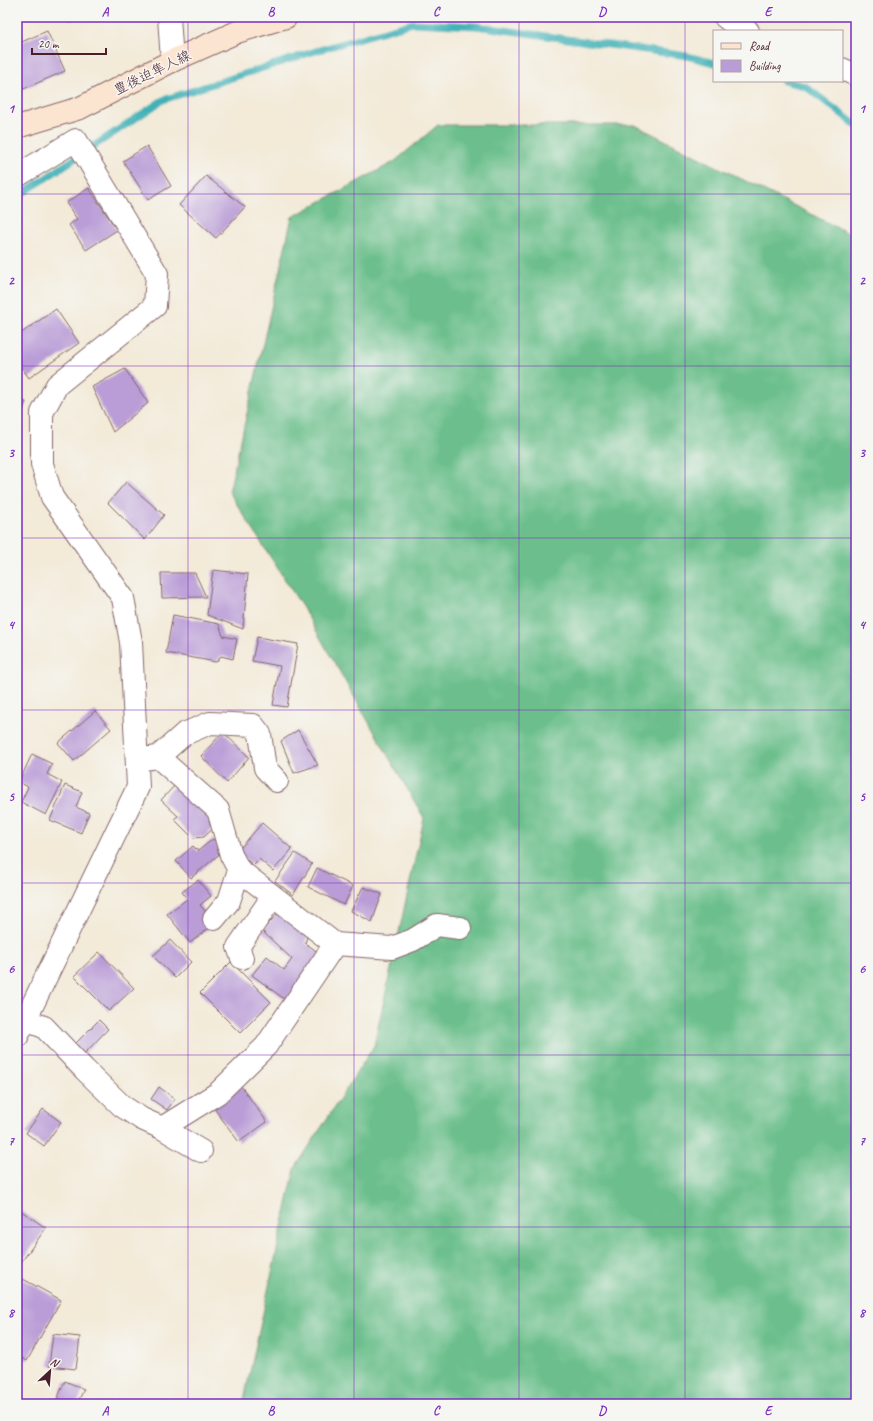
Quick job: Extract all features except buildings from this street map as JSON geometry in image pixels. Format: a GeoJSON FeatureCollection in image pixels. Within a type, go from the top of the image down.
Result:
{"type":"FeatureCollection","features":[{"type":"Feature","properties":{"kind":"main road","name":"豊後迫隼人線"},"geometry":{"type":"LineString","coordinates":[[17,126],[80,108],[172,61],[238,32],[286,17]]}},
{"type":"Feature","properties":{"kind":"street"},"geometry":{"type":"LineString","coordinates":[[169,17],[172,61]]}},
{"type":"Feature","properties":{"kind":"street"},"geometry":{"type":"LineString","coordinates":[[725,17],[738,27],[746,30]]}},
{"type":"Feature","properties":{"kind":"street"},"geometry":{"type":"LineString","coordinates":[[843,69],[856,75]]}},
{"type":"Feature","properties":{"kind":"street"},"geometry":{"type":"LineString","coordinates":[[17,176],[76,140],[157,274],[155,306],[57,385],[42,413],[42,464],[52,497],[123,598],[131,642],[138,787],[21,1029]]}},
{"type":"Feature","properties":{"kind":"street"},"geometry":{"type":"LineString","coordinates":[[136,760],[158,757],[184,734],[210,723],[253,725],[260,734],[265,768],[277,781]]}},
{"type":"Feature","properties":{"kind":"street"},"geometry":{"type":"LineString","coordinates":[[158,757],[218,810],[231,855],[239,870],[335,944],[392,948],[413,940],[437,925],[460,928]]}},
{"type":"Feature","properties":{"kind":"street"},"geometry":{"type":"LineString","coordinates":[[214,919],[229,901],[239,870]]}},
{"type":"Feature","properties":{"kind":"street"},"geometry":{"type":"LineString","coordinates":[[242,958],[238,947],[273,896]]}},
{"type":"Feature","properties":{"kind":"street"},"geometry":{"type":"LineString","coordinates":[[162,1128],[218,1093],[266,1046],[335,944]]}},
{"type":"Feature","properties":{"kind":"street"},"geometry":{"type":"LineString","coordinates":[[21,1029],[44,1027],[122,1106],[142,1119],[162,1128],[201,1151]]}},
{"type":"Feature","properties":{"kind":"green space"},"geometry":{"type":"Polygon","coordinates":[[[438,125],[635,125],[856,237],[856,1404],[243,1404],[295,1168],[374,1046],[424,818],[303,608],[229,492],[292,217],[394,162],[438,125]]]}},
{"type":"Feature","properties":{"kind":"waterway"},"geometry":{"type":"LineString","coordinates":[[17,197],[163,100],[319,50],[413,23],[476,26],[687,56],[713,63]]}},
{"type":"Feature","properties":{"kind":"waterway"},"geometry":{"type":"LineString","coordinates":[[788,82],[805,86],[856,125]]}}]}
